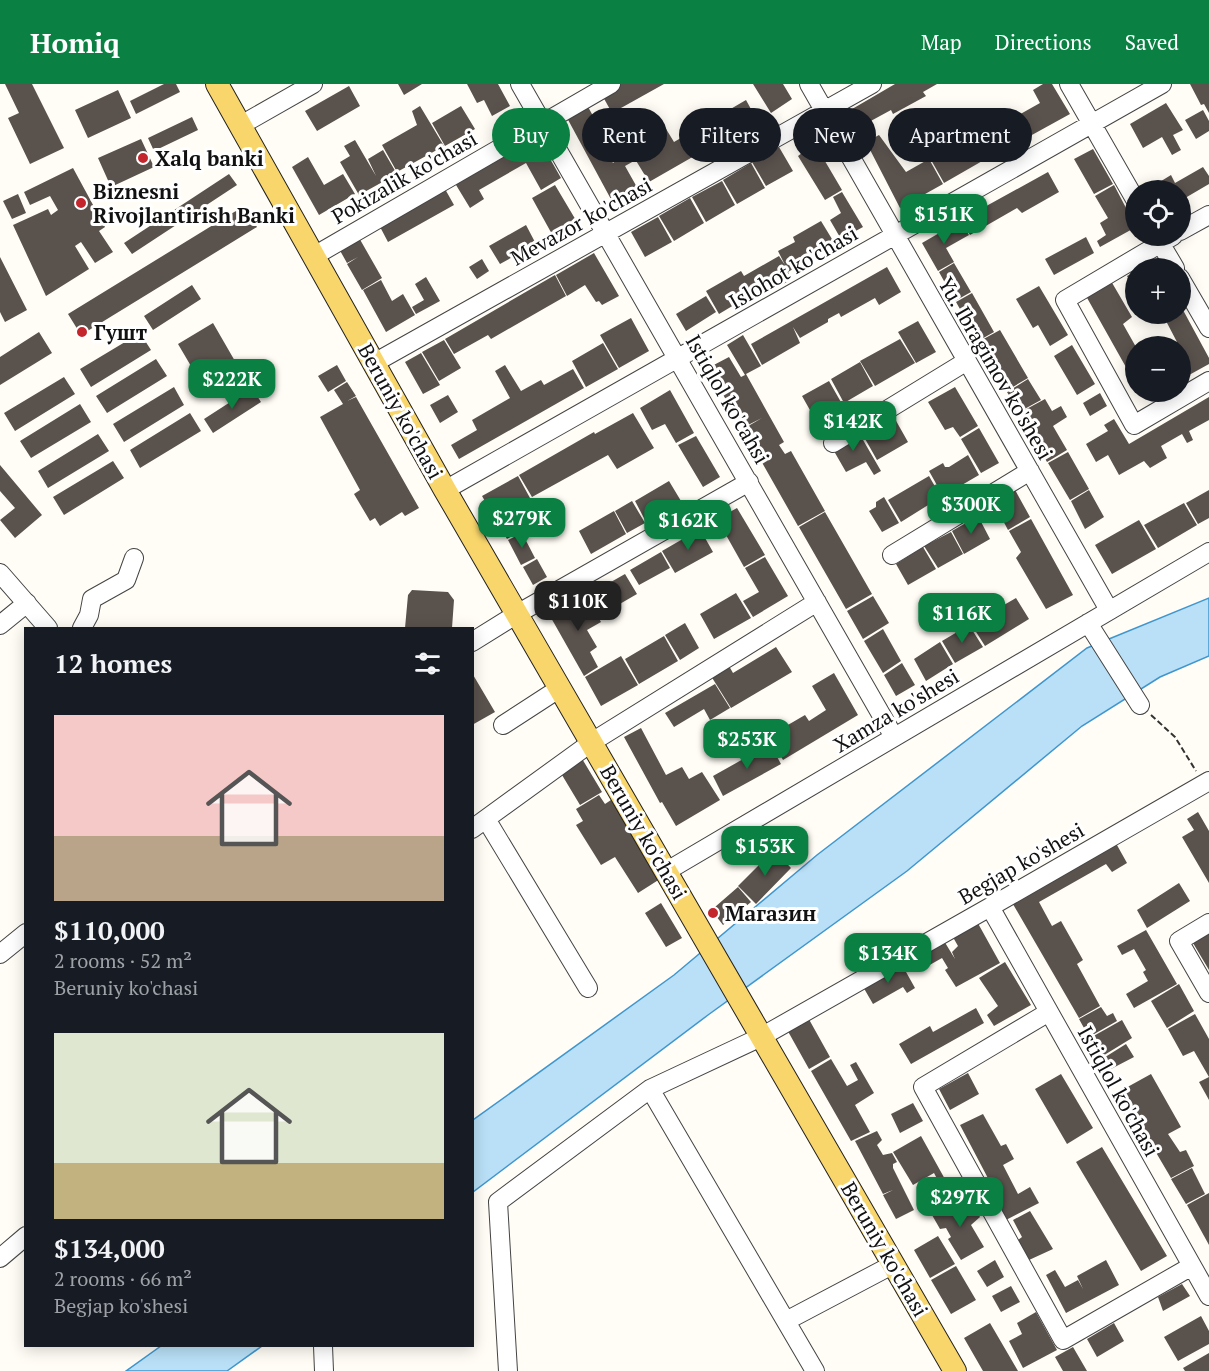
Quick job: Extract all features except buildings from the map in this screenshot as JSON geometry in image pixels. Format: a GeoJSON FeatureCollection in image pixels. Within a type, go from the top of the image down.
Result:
{"type":"FeatureCollection","features":[{"type":"Feature","properties":{"kind":"main road","name":"Beruniy ko'chasi"},"geometry":{"type":"LineString","coordinates":[[217,84],[445,490],[956,1371]]}},
{"type":"Feature","properties":{"kind":"street"},"geometry":{"type":"LineString","coordinates":[[241,125],[313,84]]}},
{"type":"Feature","properties":{"kind":"street","name":"Istiqlol ko'cahsi"},"geometry":{"type":"LineString","coordinates":[[520,84],[534,108]]}},
{"type":"Feature","properties":{"kind":"street","name":"Pokizalik ko'chasi"},"geometry":{"type":"LineString","coordinates":[[569,108],[611,84]]}},
{"type":"Feature","properties":{"kind":"street","name":"Yu. Ibragimov ko'shesi"},"geometry":{"type":"LineString","coordinates":[[809,84],[822,108]]}},
{"type":"Feature","properties":{"kind":"street","name":"Mevazor ko'chasi"},"geometry":{"type":"LineString","coordinates":[[829,108],[872,84]]}},
{"type":"Feature","properties":{"kind":"street"},"geometry":{"type":"LineString","coordinates":[[1069,84],[1125,182]]}},
{"type":"Feature","properties":{"kind":"street","name":"Islohot ko'chasi"},"geometry":{"type":"LineString","coordinates":[[445,490],[1162,84]]}},
{"type":"Feature","properties":{"kind":"street","name":"Mevazor ko'chasi"},"geometry":{"type":"LineString","coordinates":[[374,363],[793,128]]}},
{"type":"Feature","properties":{"kind":"street","name":"Pokizalik ko'chasi"},"geometry":{"type":"LineString","coordinates":[[314,256],[492,153]]}},
{"type":"Feature","properties":{"kind":"street","name":"Istiqlol ko'cahsi"},"geometry":{"type":"LineString","coordinates":[[565,162],[894,737]]}},
{"type":"Feature","properties":{"kind":"street","name":"Yu. Ibragimov ko'shesi"},"geometry":{"type":"LineString","coordinates":[[853,162],[1109,610]]}},
{"type":"Feature","properties":{"kind":"street"},"geometry":{"type":"LineString","coordinates":[[1191,225],[1209,215]]}},
{"type":"Feature","properties":{"kind":"street"},"geometry":{"type":"LineString","coordinates":[[1150,246],[1065,300],[1134,425],[1209,381]]}},
{"type":"Feature","properties":{"kind":"street"},"geometry":{"type":"LineString","coordinates":[[1191,297],[1209,328]]}},
{"type":"Feature","properties":{"kind":"street"},"geometry":{"type":"LineString","coordinates":[[832,443],[967,362]]}},
{"type":"Feature","properties":{"kind":"street"},"geometry":{"type":"LineString","coordinates":[[892,555],[1029,471]]}},
{"type":"Feature","properties":{"kind":"street"},"geometry":{"type":"LineString","coordinates":[[474,641],[517,614],[749,483]]}},
{"type":"Feature","properties":{"kind":"street","name":"Xamza ko'shesi"},"geometry":{"type":"LineString","coordinates":[[667,871],[1209,552]]}},
{"type":"Feature","properties":{"kind":"street"},"geometry":{"type":"LineString","coordinates":[[83,627],[89,615],[92,599],[126,580],[134,558]]}},
{"type":"Feature","properties":{"kind":"street"},"geometry":{"type":"LineString","coordinates":[[0,573],[47,627]]}},
{"type":"Feature","properties":{"kind":"street"},"geometry":{"type":"LineString","coordinates":[[588,988],[479,824],[592,742],[818,602]]}},
{"type":"Feature","properties":{"kind":"street"},"geometry":{"type":"LineString","coordinates":[[0,625],[27,603]]}},
{"type":"Feature","properties":{"kind":"street"},"geometry":{"type":"LineString","coordinates":[[1088,623],[1140,705]]}},
{"type":"Feature","properties":{"kind":"street"},"geometry":{"type":"LineString","coordinates":[[503,725],[560,688]]}},
{"type":"Feature","properties":{"kind":"street","name":"Begjap ko'shesi"},"geometry":{"type":"LineString","coordinates":[[508,1371],[498,1202],[650,1089],[761,1037],[1207,786]]}},
{"type":"Feature","properties":{"kind":"street","name":"Istiqlol ko'chasi"},"geometry":{"type":"LineString","coordinates":[[990,908],[1209,1296]]}},
{"type":"Feature","properties":{"kind":"street"},"geometry":{"type":"LineString","coordinates":[[1209,923],[1179,940],[1209,993]]}},
{"type":"Feature","properties":{"kind":"street"},"geometry":{"type":"LineString","coordinates":[[0,954],[24,935]]}},
{"type":"Feature","properties":{"kind":"street"},"geometry":{"type":"LineString","coordinates":[[1049,1012],[923,1087],[1063,1340],[1192,1266]]}},
{"type":"Feature","properties":{"kind":"street"},"geometry":{"type":"LineString","coordinates":[[650,1089],[815,1371]]}},
{"type":"Feature","properties":{"kind":"street"},"geometry":{"type":"LineString","coordinates":[[0,1258],[24,1238]]}},
{"type":"Feature","properties":{"kind":"street"},"geometry":{"type":"LineString","coordinates":[[786,1321],[894,1264]]}},
{"type":"Feature","properties":{"kind":"street"},"geometry":{"type":"LineString","coordinates":[[323,1347],[324,1371]]}},
{"type":"Feature","properties":{"kind":"path"},"geometry":{"type":"LineString","coordinates":[[1140,705],[1175,737],[1207,786]]}},
{"type":"Feature","properties":{"kind":"water"},"geometry":{"type":"Polygon","coordinates":[[[1209,598],[1209,656],[1160,677],[1082,726],[907,871],[708,1015],[474,1191],[474,1119],[674,975],[817,855],[1087,648],[1209,598]]]}},
{"type":"Feature","properties":{"kind":"water"},"geometry":{"type":"Polygon","coordinates":[[[160,1347],[261,1347],[227,1371],[126,1371],[160,1347]]]}},
{"type":"Feature","properties":{"kind":"place","name":"Xalq banki"},"geometry":{"type":"Point","coordinates":[143,158]}},
{"type":"Feature","properties":{"kind":"place","name":"Biznesni Rivojlantirish Banki"},"geometry":{"type":"Point","coordinates":[81,203]}},
{"type":"Feature","properties":{"kind":"place","name":"Гушт"},"geometry":{"type":"Point","coordinates":[82,332]}},
{"type":"Feature","properties":{"kind":"place","name":"Магазин"},"geometry":{"type":"Point","coordinates":[713,913]}}]}
